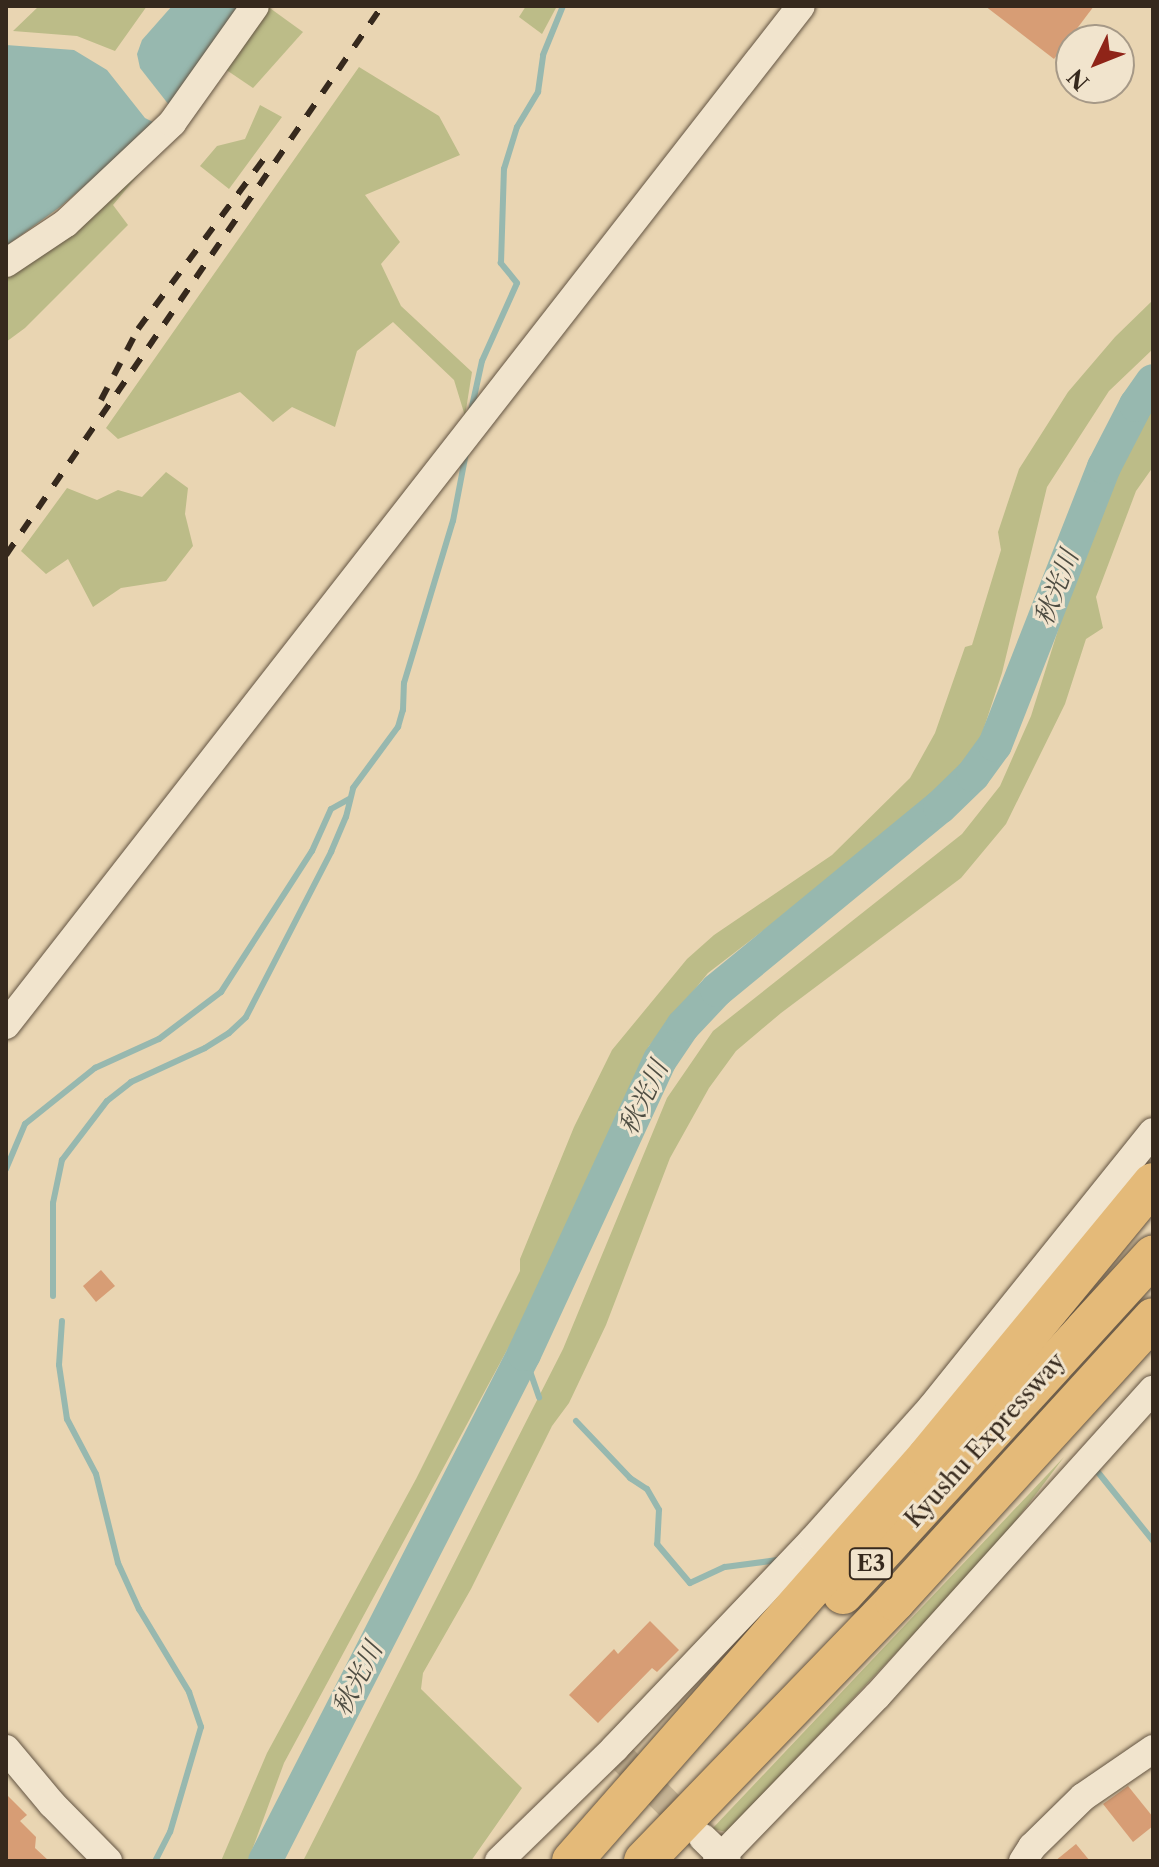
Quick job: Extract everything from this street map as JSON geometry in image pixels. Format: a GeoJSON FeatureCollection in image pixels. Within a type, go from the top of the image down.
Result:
{"type":"FeatureCollection","features":[{"type":"Feature","properties":{"kind":"highway"},"geometry":{"type":"LineString","coordinates":[[572,1861],[917,1469],[1153,1183]]}},
{"type":"Feature","properties":{"kind":"highway","name":"Kyushu Expressway"},"geometry":{"type":"LineString","coordinates":[[579,1861],[678,1768],[778,1665],[1153,1256]]}},
{"type":"Feature","properties":{"kind":"highway","name":"Kyushu Expressway"},"geometry":{"type":"LineString","coordinates":[[644,1861],[895,1601],[1153,1318]]}},
{"type":"Feature","properties":{"kind":"street"},"geometry":{"type":"LineString","coordinates":[[6,263],[66,223],[172,123],[255,6]]}},
{"type":"Feature","properties":{"kind":"street"},"geometry":{"type":"LineString","coordinates":[[6,1025],[801,6]]}},
{"type":"Feature","properties":{"kind":"street"},"geometry":{"type":"LineString","coordinates":[[499,1861],[618,1754],[813,1540],[931,1408],[1153,1132]]}},
{"type":"Feature","properties":{"kind":"street"},"geometry":{"type":"LineString","coordinates":[[717,1854],[877,1696],[1153,1390]]}},
{"type":"Feature","properties":{"kind":"street"},"geometry":{"type":"LineString","coordinates":[[6,1749],[52,1804],[108,1861]]}},
{"type":"Feature","properties":{"kind":"street"},"geometry":{"type":"LineString","coordinates":[[1023,1861],[1032,1847],[1083,1797],[1153,1749]]}},
{"type":"Feature","properties":{"kind":"green space"},"geometry":{"type":"Polygon","coordinates":[[[39,6],[147,6],[115,51],[77,36],[13,31],[39,6]]]}},
{"type":"Feature","properties":{"kind":"green space"},"geometry":{"type":"Polygon","coordinates":[[[267,6],[303,32],[253,88],[222,67],[267,6]]]}},
{"type":"Feature","properties":{"kind":"green space"},"geometry":{"type":"Polygon","coordinates":[[[526,6],[557,6],[542,34],[519,17],[526,6]]]}},
{"type":"Feature","properties":{"kind":"green space"},"geometry":{"type":"Polygon","coordinates":[[[359,67],[439,116],[460,155],[365,195],[400,242],[381,264],[401,306],[472,372],[465,416],[454,380],[393,322],[357,351],[335,427],[292,407],[273,422],[240,392],[118,439],[106,428],[359,67]]]}},
{"type":"Feature","properties":{"kind":"green space"},"geometry":{"type":"Polygon","coordinates":[[[260,105],[282,117],[229,189],[200,166],[217,146],[245,139],[260,105]]]}},
{"type":"Feature","properties":{"kind":"green space"},"geometry":{"type":"Polygon","coordinates":[[[163,145],[113,205],[128,225],[25,328],[6,342],[6,270],[163,145]]]}},
{"type":"Feature","properties":{"kind":"green space"},"geometry":{"type":"Polygon","coordinates":[[[1153,300],[1153,349],[1109,391],[1047,487],[1002,673],[979,743],[935,799],[708,973],[649,1046],[513,1339],[284,1763],[248,1861],[221,1861],[267,1753],[416,1479],[520,1271],[520,1259],[574,1127],[612,1050],[687,959],[714,935],[832,855],[910,778],[935,733],[965,647],[972,645],[1001,550],[998,532],[1019,469],[1068,392],[1115,337],[1153,300]]]}},
{"type":"Feature","properties":{"kind":"green space"},"geometry":{"type":"Polygon","coordinates":[[[1153,400],[1153,467],[1136,491],[1096,597],[1103,628],[1086,639],[1065,704],[1006,824],[961,878],[781,1013],[736,1051],[709,1088],[670,1158],[606,1325],[569,1403],[552,1426],[471,1589],[423,1673],[421,1689],[522,1788],[471,1861],[303,1861],[563,1349],[667,1098],[713,1031],[962,834],[1000,786],[1031,716],[1102,490],[1153,400]]]}},
{"type":"Feature","properties":{"kind":"green space"},"geometry":{"type":"Polygon","coordinates":[[[166,472],[188,488],[185,514],[193,546],[166,581],[121,588],[93,607],[68,559],[46,574],[21,551],[67,488],[97,500],[118,490],[142,497],[166,472]]]}},
{"type":"Feature","properties":{"kind":"green space"},"geometry":{"type":"Polygon","coordinates":[[[1064,1457],[996,1547],[727,1832],[712,1829],[1064,1457]]]}},
{"type":"Feature","properties":{"kind":"water"},"geometry":{"type":"Polygon","coordinates":[[[172,6],[243,6],[169,105],[140,68],[137,54],[142,40],[172,6]]]}},
{"type":"Feature","properties":{"kind":"water"},"geometry":{"type":"Polygon","coordinates":[[[6,45],[74,50],[107,70],[145,118],[153,122],[146,133],[60,207],[6,246],[6,45]]]}},
{"type":"Feature","properties":{"kind":"building"},"geometry":{"type":"Polygon","coordinates":[[[985,6],[1094,6],[1080,24],[1055,24],[1054,59],[985,6]]]}},
{"type":"Feature","properties":{"kind":"building"},"geometry":{"type":"Polygon","coordinates":[[[101,1270],[115,1286],[96,1302],[83,1286],[101,1270]]]}},
{"type":"Feature","properties":{"kind":"building"},"geometry":{"type":"Polygon","coordinates":[[[650,1621],[679,1650],[657,1672],[652,1668],[598,1723],[569,1695],[614,1649],[618,1654],[650,1621]]]}},
{"type":"Feature","properties":{"kind":"building"},"geometry":{"type":"Polygon","coordinates":[[[1128,1786],[1153,1817],[1153,1826],[1133,1842],[1103,1804],[1128,1786]]]}},
{"type":"Feature","properties":{"kind":"building"},"geometry":{"type":"Polygon","coordinates":[[[6,1794],[27,1815],[20,1821],[36,1837],[35,1848],[49,1861],[6,1861],[6,1794]]]}},
{"type":"Feature","properties":{"kind":"building"},"geometry":{"type":"Polygon","coordinates":[[[1076,1844],[1090,1861],[1055,1861],[1076,1844]]]}},
{"type":"Feature","properties":{"kind":"waterway"},"geometry":{"type":"LineString","coordinates":[[471,411],[482,361],[517,283],[501,263],[504,169],[517,127],[538,92],[543,55],[563,6]]}},
{"type":"Feature","properties":{"kind":"waterway","name":"秋光川"},"geometry":{"type":"LineString","coordinates":[[265,1861],[524,1354],[660,1060],[683,1026],[717,990],[940,807],[973,775],[995,745],[1104,467],[1136,405],[1153,381]]}},
{"type":"Feature","properties":{"kind":"waterway"},"geometry":{"type":"LineString","coordinates":[[53,1296],[53,1203],[62,1160],[107,1101],[131,1082],[205,1048],[229,1033],[246,1017],[331,852],[346,817],[353,788],[398,727],[403,710],[404,683],[453,521],[466,453]]}},
{"type":"Feature","properties":{"kind":"waterway"},"geometry":{"type":"LineString","coordinates":[[6,1169],[25,1124],[95,1068],[159,1039],[221,992],[312,851],[331,809],[349,799]]}},
{"type":"Feature","properties":{"kind":"waterway"},"geometry":{"type":"LineString","coordinates":[[62,1321],[59,1365],[67,1419],[96,1474],[118,1563],[139,1609],[189,1692],[201,1727],[170,1832],[155,1861]]}},
{"type":"Feature","properties":{"kind":"waterway"},"geometry":{"type":"LineString","coordinates":[[524,1354],[539,1397]]}},
{"type":"Feature","properties":{"kind":"waterway"},"geometry":{"type":"LineString","coordinates":[[576,1421],[630,1478],[647,1489],[659,1510],[657,1544],[690,1583],[725,1567],[778,1560]]}},
{"type":"Feature","properties":{"kind":"waterway"},"geometry":{"type":"LineString","coordinates":[[1097,1471],[1153,1541]]}},
{"type":"Feature","properties":{"kind":"tunnel"},"geometry":{"type":"LineString","coordinates":[[622,1758],[695,1831]]}},
{"type":"Feature","properties":{"kind":"railway"},"geometry":{"type":"LineString","coordinates":[[6,555],[382,6]]}},
{"type":"Feature","properties":{"kind":"railway"},"geometry":{"type":"LineString","coordinates":[[101,400],[138,329],[269,152]]}}]}
